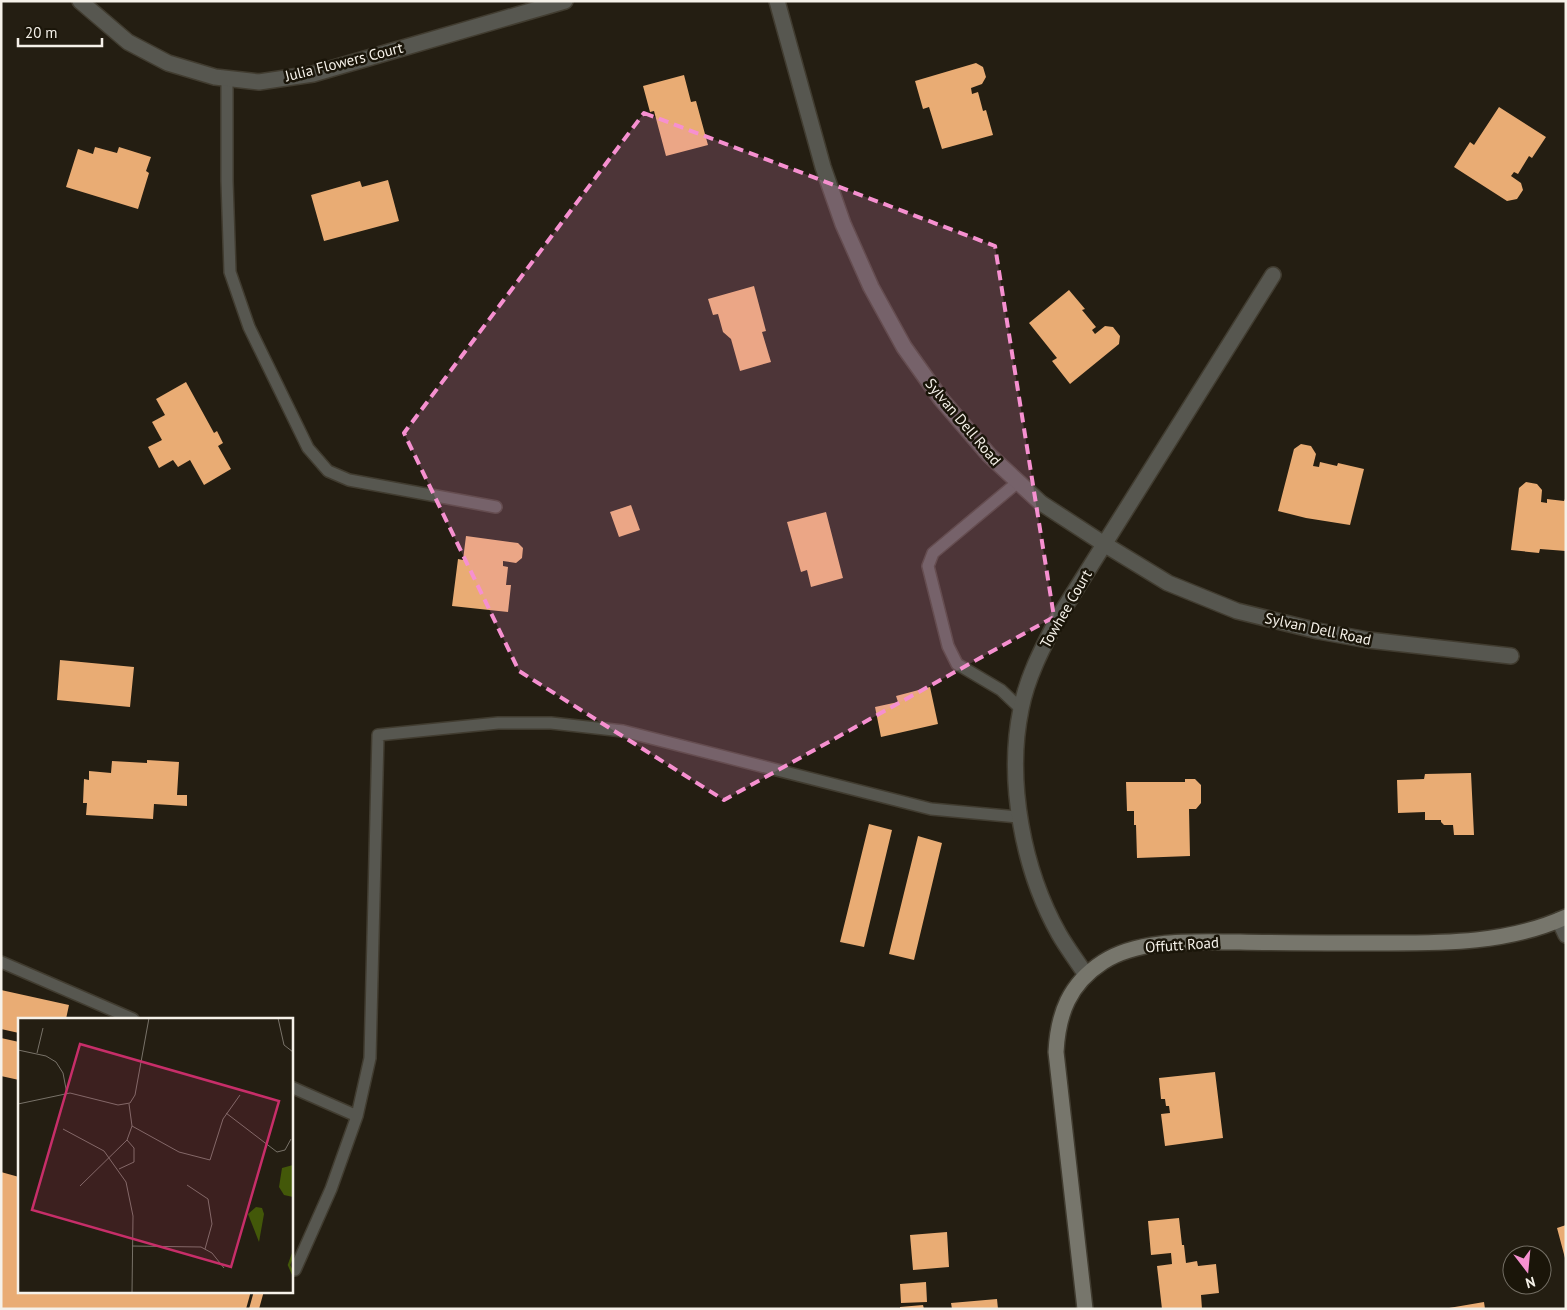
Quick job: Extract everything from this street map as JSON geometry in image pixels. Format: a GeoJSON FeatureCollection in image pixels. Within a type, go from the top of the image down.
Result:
{"type":"FeatureCollection","features":[{"type":"Feature","properties":{"kind":"street","name":"Julia Flowers Court"},"geometry":{"type":"LineString","coordinates":[[80,1],[128,42],[168,63],[215,77],[259,82],[313,74],[565,1]]}},
{"type":"Feature","properties":{"kind":"street","name":"Sylvan Dell Road"},"geometry":{"type":"LineString","coordinates":[[777,1],[823,167],[843,224],[871,287],[904,348],[941,400],[989,455],[1041,503],[1168,583],[1237,611],[1318,631],[1368,640],[1511,656]]}},
{"type":"Feature","properties":{"kind":"street","name":"Towhee Court"},"geometry":{"type":"LineString","coordinates":[[1086,975],[1059,935],[1047,911],[1027,852],[1018,817],[1015,766],[1016,740],[1021,709],[1030,677],[1042,647],[1058,618],[1272,275]]}},
{"type":"Feature","properties":{"kind":"street","name":"Offutt Road"},"geometry":{"type":"LineString","coordinates":[[1085,1309],[1056,1052],[1057,1032],[1061,1015],[1067,1001],[1086,975],[1103,962],[1121,953],[1159,944],[1208,942],[1441,944],[1497,938],[1538,928],[1562,919]]}},
{"type":"Feature","properties":{"kind":"street"},"geometry":{"type":"LineString","coordinates":[[1562,919],[1566,934]]}},
{"type":"Feature","properties":{"kind":"lane"},"geometry":{"type":"LineString","coordinates":[[227,78],[227,181],[230,272],[249,327],[308,448],[328,471],[348,480],[496,508]]}},
{"type":"Feature","properties":{"kind":"lane"},"geometry":{"type":"LineString","coordinates":[[1018,482],[933,552],[928,566],[948,646],[957,664],[1001,690],[1021,709]]}},
{"type":"Feature","properties":{"kind":"lane"},"geometry":{"type":"LineString","coordinates":[[296,1270],[332,1189],[358,1116],[370,1058],[378,735],[498,723],[551,723],[623,731],[931,809],[1018,817]]}},
{"type":"Feature","properties":{"kind":"lane"},"geometry":{"type":"LineString","coordinates":[[1,962],[131,1018]]}},
{"type":"Feature","properties":{"kind":"lane"},"geometry":{"type":"LineString","coordinates":[[292,1087],[358,1116]]}},
{"type":"Feature","properties":{"kind":"highlighted area"},"geometry":{"type":"Polygon","coordinates":[[[644,113],[995,246],[1054,617],[724,800],[519,671],[404,433],[644,113]]]}},
{"type":"Feature","properties":{"kind":"building"},"geometry":{"type":"Polygon","coordinates":[[[976,63],[983,67],[986,77],[982,84],[971,88],[972,94],[978,92],[983,111],[986,110],[993,135],[942,149],[929,107],[923,109],[915,81],[976,63]]]}},
{"type":"Feature","properties":{"kind":"building"},"geometry":{"type":"Polygon","coordinates":[[[684,75],[691,102],[696,101],[708,145],[666,156],[654,111],[650,112],[643,86],[684,75]]]}},
{"type":"Feature","properties":{"kind":"building"},"geometry":{"type":"Polygon","coordinates":[[[1499,107],[1546,137],[1532,158],[1529,156],[1518,174],[1514,172],[1511,176],[1521,183],[1523,190],[1517,199],[1507,201],[1454,167],[1470,142],[1474,145],[1499,107]]]}},
{"type":"Feature","properties":{"kind":"building"},"geometry":{"type":"Polygon","coordinates":[[[95,147],[117,153],[119,147],[151,157],[146,171],[149,173],[138,209],[66,187],[78,149],[93,154],[95,147]]]}},
{"type":"Feature","properties":{"kind":"building"},"geometry":{"type":"Polygon","coordinates":[[[388,180],[399,221],[324,241],[311,195],[360,181],[362,187],[388,180]]]}},
{"type":"Feature","properties":{"kind":"building"},"geometry":{"type":"Polygon","coordinates":[[[754,286],[766,331],[762,332],[771,362],[740,371],[731,339],[723,332],[718,314],[713,315],[708,299],[754,286]]]}},
{"type":"Feature","properties":{"kind":"building"},"geometry":{"type":"Polygon","coordinates":[[[1069,290],[1085,309],[1082,310],[1096,327],[1092,330],[1095,334],[1105,326],[1113,327],[1120,336],[1119,344],[1070,384],[1052,361],[1057,358],[1029,323],[1069,290]]]}},
{"type":"Feature","properties":{"kind":"building"},"geometry":{"type":"Polygon","coordinates":[[[186,382],[214,433],[217,431],[223,443],[218,446],[231,469],[204,485],[190,460],[178,467],[173,460],[159,468],[148,447],[162,440],[152,422],[165,415],[156,399],[186,382]]]}},
{"type":"Feature","properties":{"kind":"building"},"geometry":{"type":"Polygon","coordinates":[[[1301,444],[1311,446],[1316,454],[1313,466],[1319,467],[1320,462],[1337,466],[1338,463],[1364,469],[1350,525],[1306,518],[1278,511],[1294,449],[1301,444]]]}},
{"type":"Feature","properties":{"kind":"building"},"geometry":{"type":"Polygon","coordinates":[[[1526,482],[1537,484],[1542,490],[1541,502],[1547,503],[1547,499],[1564,501],[1566,497],[1566,551],[1540,549],[1539,553],[1511,550],[1519,488],[1526,482]]]}},
{"type":"Feature","properties":{"kind":"building"},"geometry":{"type":"Polygon","coordinates":[[[631,505],[640,530],[619,537],[610,512],[631,505]]]}},
{"type":"Feature","properties":{"kind":"building"},"geometry":{"type":"Polygon","coordinates":[[[826,512],[843,578],[811,587],[807,570],[801,572],[787,522],[826,512]]]}},
{"type":"Feature","properties":{"kind":"building"},"geometry":{"type":"Polygon","coordinates":[[[466,536],[518,543],[523,548],[522,558],[516,563],[503,561],[503,566],[508,567],[506,585],[511,585],[508,612],[452,606],[458,559],[463,560],[466,536]]]}},
{"type":"Feature","properties":{"kind":"building"},"geometry":{"type":"Polygon","coordinates":[[[60,660],[134,667],[130,707],[57,700],[60,660]]]}},
{"type":"Feature","properties":{"kind":"building"},"geometry":{"type":"Polygon","coordinates":[[[930,687],[938,724],[881,737],[875,707],[898,702],[896,696],[930,687]]]}},
{"type":"Feature","properties":{"kind":"building"},"geometry":{"type":"Polygon","coordinates":[[[147,760],[179,762],[177,795],[187,795],[187,806],[154,804],[153,819],[86,815],[87,803],[83,803],[84,779],[89,780],[89,771],[111,773],[112,761],[147,763],[147,760]]]}},
{"type":"Feature","properties":{"kind":"building"},"geometry":{"type":"Polygon","coordinates":[[[1471,773],[1474,835],[1454,835],[1453,825],[1444,825],[1441,820],[1425,820],[1425,812],[1398,813],[1397,780],[1424,779],[1425,774],[1471,773]]]}},
{"type":"Feature","properties":{"kind":"building"},"geometry":{"type":"Polygon","coordinates":[[[1185,779],[1195,779],[1201,785],[1201,803],[1196,809],[1189,809],[1190,856],[1137,858],[1134,811],[1127,811],[1126,782],[1185,782],[1185,779]]]}},
{"type":"Feature","properties":{"kind":"building"},"geometry":{"type":"Polygon","coordinates":[[[869,824],[892,830],[864,947],[840,942],[869,824]]]}},
{"type":"Feature","properties":{"kind":"building"},"geometry":{"type":"Polygon","coordinates":[[[918,836],[942,843],[914,960],[889,954],[918,836]]]}},
{"type":"Feature","properties":{"kind":"building"},"geometry":{"type":"Polygon","coordinates":[[[1,990],[69,1005],[66,1018],[18,1018],[18,1033],[1,1029],[1,990]]]}},
{"type":"Feature","properties":{"kind":"building"},"geometry":{"type":"Polygon","coordinates":[[[1,1038],[18,1042],[18,1080],[1,1076],[1,1038]]]}},
{"type":"Feature","properties":{"kind":"building"},"geometry":{"type":"Polygon","coordinates":[[[1215,1072],[1223,1138],[1165,1146],[1161,1114],[1170,1113],[1165,1099],[1161,1099],[1159,1078],[1215,1072]]]}},
{"type":"Feature","properties":{"kind":"building"},"geometry":{"type":"Polygon","coordinates":[[[1,1172],[18,1177],[18,1292],[251,1292],[246,1309],[1,1309],[1,1172]]]}},
{"type":"Feature","properties":{"kind":"building"},"geometry":{"type":"Polygon","coordinates":[[[1179,1218],[1186,1263],[1197,1261],[1198,1266],[1216,1264],[1219,1293],[1201,1295],[1202,1309],[1162,1309],[1157,1266],[1172,1264],[1171,1253],[1151,1255],[1148,1221],[1179,1218]]]}},
{"type":"Feature","properties":{"kind":"building"},"geometry":{"type":"Polygon","coordinates":[[[1566,1225],[1566,1257],[1565,1258],[1557,1228],[1566,1225]]]}},
{"type":"Feature","properties":{"kind":"building"},"geometry":{"type":"Polygon","coordinates":[[[947,1232],[949,1267],[913,1270],[910,1235],[947,1232]]]}},
{"type":"Feature","properties":{"kind":"building"},"geometry":{"type":"Polygon","coordinates":[[[926,1282],[927,1302],[901,1303],[900,1284],[926,1282]]]}},
{"type":"Feature","properties":{"kind":"building"},"geometry":{"type":"Polygon","coordinates":[[[254,1292],[264,1292],[259,1309],[249,1309],[254,1292]]]}},
{"type":"Feature","properties":{"kind":"building"},"geometry":{"type":"Polygon","coordinates":[[[997,1299],[998,1309],[952,1309],[951,1303],[997,1299]]]}},
{"type":"Feature","properties":{"kind":"building"},"geometry":{"type":"Polygon","coordinates":[[[1484,1302],[1485,1309],[1449,1309],[1449,1308],[1484,1302]]]}},
{"type":"Feature","properties":{"kind":"building"},"geometry":{"type":"Polygon","coordinates":[[[923,1305],[924,1309],[900,1309],[900,1307],[923,1305]]]}}]}
